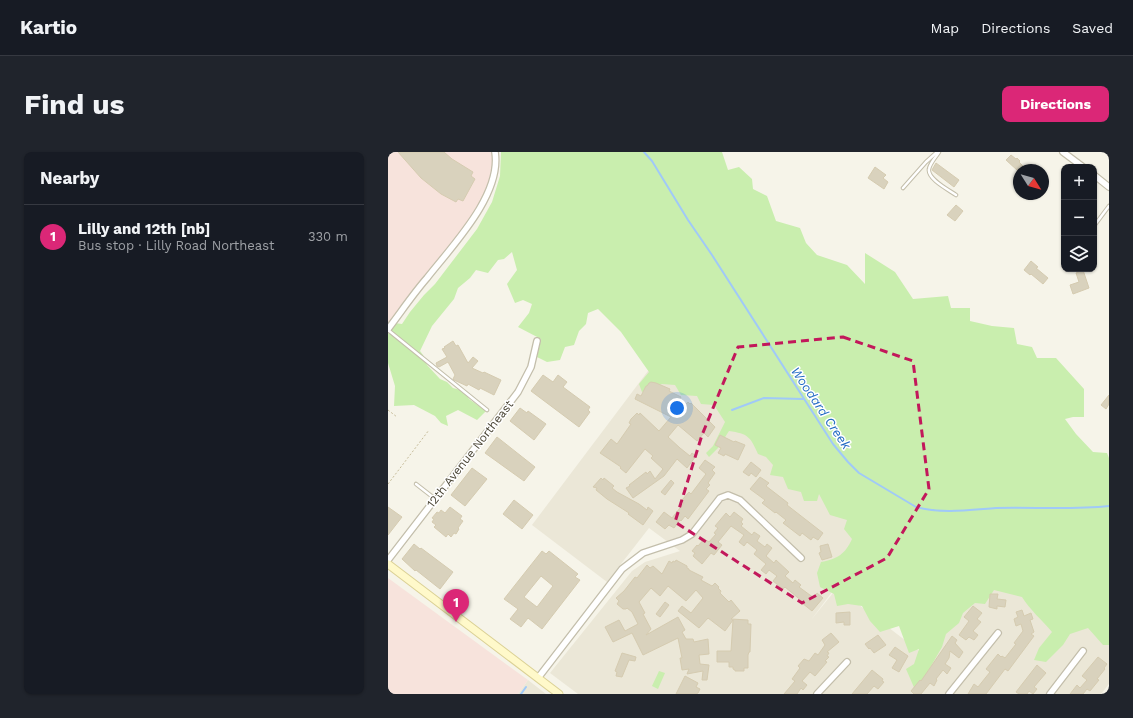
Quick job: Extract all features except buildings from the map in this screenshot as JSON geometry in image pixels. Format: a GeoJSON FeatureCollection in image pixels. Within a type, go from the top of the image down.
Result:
{"type":"FeatureCollection","features":[{"type":"Feature","properties":{"kind":"street"},"geometry":{"type":"LineString","coordinates":[[388,329],[481,208],[491,185],[494,172],[494,152]]}},
{"type":"Feature","properties":{"kind":"street"},"geometry":{"type":"LineString","coordinates":[[1063,152],[1079,164]]}},
{"type":"Feature","properties":{"kind":"street"},"geometry":{"type":"LineString","coordinates":[[1097,177],[1109,187]]}},
{"type":"Feature","properties":{"kind":"street","name":"12th Avenue Northeast"},"geometry":{"type":"LineString","coordinates":[[388,560],[520,390],[531,367],[537,341]]}},
{"type":"Feature","properties":{"kind":"street"},"geometry":{"type":"LineString","coordinates":[[538,678],[622,570],[643,553],[682,540],[692,534],[720,498],[728,495],[740,500],[801,558]]}},
{"type":"Feature","properties":{"kind":"street"},"geometry":{"type":"LineString","coordinates":[[388,564],[559,694]]}},
{"type":"Feature","properties":{"kind":"street"},"geometry":{"type":"LineString","coordinates":[[949,694],[998,633]]}},
{"type":"Feature","properties":{"kind":"street"},"geometry":{"type":"LineString","coordinates":[[1050,694],[1083,651]]}},
{"type":"Feature","properties":{"kind":"street"},"geometry":{"type":"LineString","coordinates":[[817,694],[847,662]]}},
{"type":"Feature","properties":{"kind":"lane"},"geometry":{"type":"LineString","coordinates":[[903,188],[926,162],[938,152]]}},
{"type":"Feature","properties":{"kind":"lane"},"geometry":{"type":"LineString","coordinates":[[938,152],[929,169],[930,174],[934,180],[956,195]]}},
{"type":"Feature","properties":{"kind":"lane"},"geometry":{"type":"LineString","coordinates":[[1097,222],[1109,206]]}},
{"type":"Feature","properties":{"kind":"lane"},"geometry":{"type":"LineString","coordinates":[[388,329],[487,410]]}},
{"type":"Feature","properties":{"kind":"lane"},"geometry":{"type":"LineString","coordinates":[[416,484],[435,499]]}},
{"type":"Feature","properties":{"kind":"path"},"geometry":{"type":"LineString","coordinates":[[388,410],[397,417]]}},
{"type":"Feature","properties":{"kind":"path"},"geometry":{"type":"LineString","coordinates":[[388,484],[429,430]]}},
{"type":"Feature","properties":{"kind":"highlighted area"},"geometry":{"type":"Polygon","coordinates":[[[843,337],[913,361],[929,489],[887,558],[802,603],[675,522],[702,435],[738,347],[843,337]]]}},
{"type":"Feature","properties":{"kind":"shaded area"},"geometry":{"type":"Polygon","coordinates":[[[388,152],[495,152],[495,155],[486,198],[388,329],[388,152]]]}},
{"type":"Feature","properties":{"kind":"shaded area"},"geometry":{"type":"Polygon","coordinates":[[[657,359],[880,528],[811,620],[837,588],[927,657],[993,569],[1058,605],[1109,643],[1109,684],[1101,694],[578,694],[550,673],[632,571],[645,562],[680,551],[649,528],[607,582],[532,525],[657,359]]]}},
{"type":"Feature","properties":{"kind":"shaded area"},"geometry":{"type":"Polygon","coordinates":[[[388,578],[528,680],[518,694],[388,694],[388,578]]]}},
{"type":"Feature","properties":{"kind":"shaded area"},"geometry":{"type":"Polygon","coordinates":[[[528,680],[546,694],[518,694],[528,680]]]}},
{"type":"Feature","properties":{"kind":"green space"},"geometry":{"type":"Polygon","coordinates":[[[501,152],[722,152],[728,170],[739,167],[752,179],[753,189],[767,196],[776,221],[800,228],[806,243],[817,255],[847,265],[865,284],[865,253],[895,272],[913,299],[948,296],[951,308],[970,308],[970,321],[992,326],[1014,328],[1017,344],[1032,347],[1037,358],[1056,358],[1084,389],[1084,417],[1065,419],[1076,434],[1093,452],[1107,453],[1109,458],[1109,645],[1103,645],[1088,628],[1070,634],[1063,645],[1046,662],[1034,660],[1039,648],[1052,632],[1032,611],[1022,597],[994,590],[985,604],[975,603],[963,613],[959,623],[946,634],[942,647],[916,692],[906,669],[914,664],[919,649],[909,653],[899,626],[880,632],[870,621],[862,606],[848,604],[837,606],[834,594],[820,587],[817,573],[821,562],[840,555],[847,548],[852,539],[844,529],[847,520],[830,515],[819,494],[817,501],[804,501],[801,492],[788,489],[783,477],[770,475],[773,465],[766,457],[758,454],[753,443],[748,437],[740,433],[729,431],[718,448],[709,457],[706,453],[713,446],[725,422],[714,405],[701,404],[697,396],[681,395],[675,385],[662,384],[642,392],[639,384],[649,372],[621,332],[598,309],[588,313],[586,324],[579,331],[574,345],[565,347],[560,360],[547,362],[537,357],[541,339],[518,327],[529,313],[532,304],[523,300],[515,303],[507,284],[517,270],[512,252],[504,259],[498,260],[488,273],[476,270],[470,278],[458,288],[454,299],[432,326],[420,351],[427,365],[440,379],[447,382],[453,388],[464,391],[469,399],[486,411],[477,420],[458,410],[446,416],[448,426],[441,423],[435,416],[414,405],[394,406],[395,386],[388,363],[388,334],[395,323],[402,324],[477,229],[492,202],[500,176],[501,152]]]}},
{"type":"Feature","properties":{"kind":"green space"},"geometry":{"type":"Polygon","coordinates":[[[659,671],[665,673],[658,689],[652,686],[659,671]]]}},
{"type":"Feature","properties":{"kind":"waterway","name":"Woodard Creek"},"geometry":{"type":"LineString","coordinates":[[644,152],[652,161],[688,220],[833,444],[859,473],[916,507],[926,509],[956,511],[996,508],[1066,508],[1109,506]]}},
{"type":"Feature","properties":{"kind":"waterway"},"geometry":{"type":"LineString","coordinates":[[732,410],[764,398],[803,399]]}},
{"type":"Feature","properties":{"kind":"waterway"},"geometry":{"type":"LineString","coordinates":[[521,694],[526,687]]}},
{"type":"Feature","properties":{"kind":"place","name":"Lilly and 12th [nb]"},"geometry":{"type":"Point","coordinates":[456,622]}}]}
